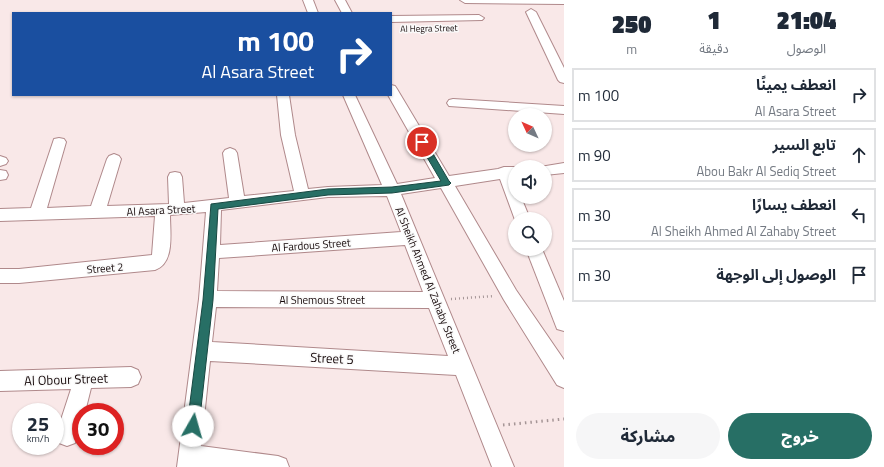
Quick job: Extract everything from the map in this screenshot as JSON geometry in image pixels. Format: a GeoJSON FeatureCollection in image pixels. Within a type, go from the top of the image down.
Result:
{"type":"FeatureCollection","features":[{"type":"Feature","properties":{"kind":"street"},"geometry":{"type":"LineString","coordinates":[[308,0],[313,12]]}},
{"type":"Feature","properties":{"kind":"street"},"geometry":{"type":"LineString","coordinates":[[340,0],[347,12]]}},
{"type":"Feature","properties":{"kind":"street"},"geometry":{"type":"LineString","coordinates":[[465,0],[564,1]]}},
{"type":"Feature","properties":{"kind":"street"},"geometry":{"type":"LineString","coordinates":[[531,12],[564,80]]}},
{"type":"Feature","properties":{"kind":"street"},"geometry":{"type":"LineString","coordinates":[[392,19],[479,18]]}},
{"type":"Feature","properties":{"kind":"street","name":"Al Hegra Street"},"geometry":{"type":"LineString","coordinates":[[392,29],[466,27]]}},
{"type":"Feature","properties":{"kind":"street"},"geometry":{"type":"LineString","coordinates":[[392,91],[510,294],[564,378]]}},
{"type":"Feature","properties":{"kind":"street"},"geometry":{"type":"LineString","coordinates":[[283,96],[288,135],[302,195]]}},
{"type":"Feature","properties":{"kind":"street","name":"Al Sheikh Ahmed Al Zahaby Street"},"geometry":{"type":"LineString","coordinates":[[349,96],[392,190],[503,467]]}},
{"type":"Feature","properties":{"kind":"street"},"geometry":{"type":"LineString","coordinates":[[453,103],[564,110]]}},
{"type":"Feature","properties":{"kind":"street"},"geometry":{"type":"LineString","coordinates":[[36,214],[59,142]]}},
{"type":"Feature","properties":{"kind":"street"},"geometry":{"type":"LineString","coordinates":[[230,153],[237,203]]}},
{"type":"Feature","properties":{"kind":"street"},"geometry":{"type":"LineString","coordinates":[[97,212],[114,159]]}},
{"type":"Feature","properties":{"kind":"street"},"geometry":{"type":"LineString","coordinates":[[552,169],[564,168]]}},
{"type":"Feature","properties":{"kind":"street","name":"Al Asara Street"},"geometry":{"type":"LineString","coordinates":[[0,215],[170,210],[354,190],[392,190],[446,183],[508,172]]}},
{"type":"Feature","properties":{"kind":"street","name":"Street 2"},"geometry":{"type":"LineString","coordinates":[[0,276],[19,276],[155,263],[160,258],[175,176]]}},
{"type":"Feature","properties":{"kind":"street"},"geometry":{"type":"LineString","coordinates":[[214,206],[208,300],[188,462],[278,467]]}},
{"type":"Feature","properties":{"kind":"street","name":"Al Fardous Street"},"geometry":{"type":"LineString","coordinates":[[211,252],[410,238]]}},
{"type":"Feature","properties":{"kind":"street"},"geometry":{"type":"LineString","coordinates":[[537,256],[564,323]]}},
{"type":"Feature","properties":{"kind":"street","name":"Al Shemous Street"},"geometry":{"type":"LineString","coordinates":[[208,300],[435,300]]}},
{"type":"Feature","properties":{"kind":"street","name":"Street 5"},"geometry":{"type":"LineString","coordinates":[[202,351],[462,366]]}},
{"type":"Feature","properties":{"kind":"street","name":"Al Obour Street"},"geometry":{"type":"LineString","coordinates":[[0,381],[131,377]]}},
{"type":"Feature","properties":{"kind":"street"},"geometry":{"type":"LineString","coordinates":[[67,435],[84,379]]}},
{"type":"Feature","properties":{"kind":"path"},"geometry":{"type":"LineString","coordinates":[[435,300],[510,294]]}},
{"type":"Feature","properties":{"kind":"path"},"geometry":{"type":"LineString","coordinates":[[487,427],[564,419]]}},
{"type":"Feature","properties":{"kind":"route"},"geometry":{"type":"LineString","coordinates":[[193,426],[208,300],[214,206],[328,192],[392,190],[446,183],[422,142]]}}]}
